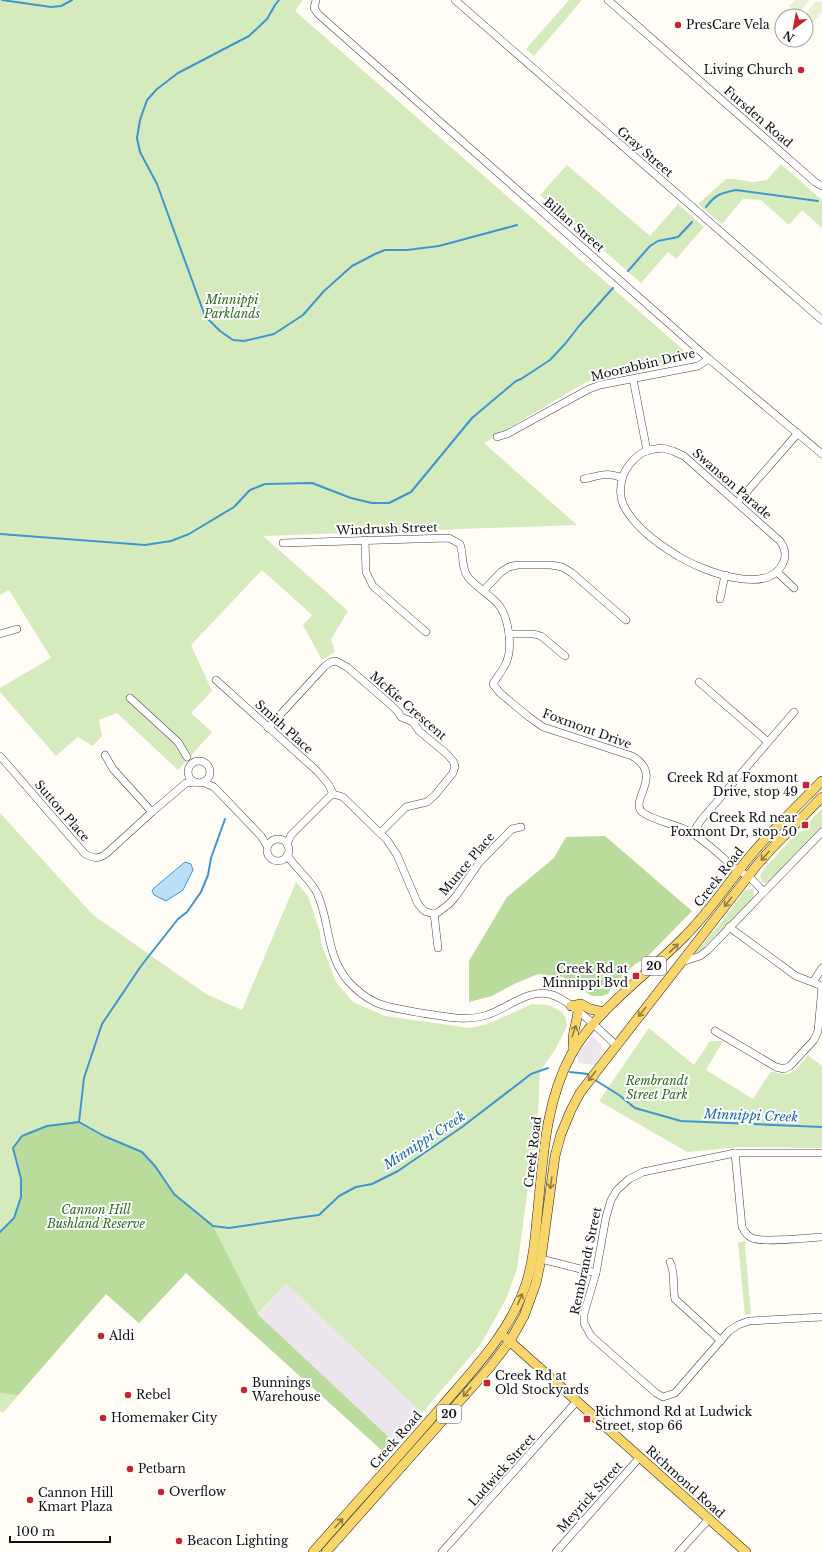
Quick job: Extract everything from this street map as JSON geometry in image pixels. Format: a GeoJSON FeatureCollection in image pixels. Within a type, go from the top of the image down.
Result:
{"type":"FeatureCollection","features":[{"type":"Feature","properties":{"kind":"main road","name":"Creek Road"},"geometry":{"type":"LineString","coordinates":[[313,1552],[416,1436],[481,1359],[501,1334],[522,1295],[532,1260],[547,1126],[558,1084],[574,1050],[592,1025],[604,1012],[686,935],[782,820],[822,781]]}},
{"type":"Feature","properties":{"kind":"main road","name":"Creek Road"},"geometry":{"type":"LineString","coordinates":[[326,1552],[490,1367],[510,1341],[528,1305],[536,1283],[541,1259],[554,1162],[564,1127],[580,1093],[748,877],[773,847],[822,797]]}},
{"type":"Feature","properties":{"kind":"main road"},"geometry":{"type":"LineString","coordinates":[[574,1050],[572,1039],[577,1024],[574,1009],[581,1004],[604,1012]]}},
{"type":"Feature","properties":{"kind":"main road"},"geometry":{"type":"LineString","coordinates":[[547,1126],[557,1124],[564,1127]]}},
{"type":"Feature","properties":{"kind":"main road","name":"Richmond Road"},"geometry":{"type":"LineString","coordinates":[[501,1334],[746,1552]]}},
{"type":"Feature","properties":{"kind":"street","name":"Billan Street"},"geometry":{"type":"LineString","coordinates":[[316,0],[314,8],[318,14],[709,359],[822,454]]}},
{"type":"Feature","properties":{"kind":"street","name":"Gray Street"},"geometry":{"type":"LineString","coordinates":[[455,0],[822,320]]}},
{"type":"Feature","properties":{"kind":"street","name":"Fursden Road"},"geometry":{"type":"LineString","coordinates":[[608,0],[814,182],[822,186]]}},
{"type":"Feature","properties":{"kind":"street","name":"Moorabbin Drive"},"geometry":{"type":"LineString","coordinates":[[497,438],[589,389],[600,385],[698,366],[709,359]]}},
{"type":"Feature","properties":{"kind":"street"},"geometry":{"type":"LineString","coordinates":[[633,379],[647,450],[636,458],[628,467],[622,478],[621,492],[623,503],[640,528],[679,557],[708,570],[751,580],[768,578],[777,572],[794,588]]}},
{"type":"Feature","properties":{"kind":"street"},"geometry":{"type":"LineString","coordinates":[[737,503],[798,433]]}},
{"type":"Feature","properties":{"kind":"street","name":"Swanson Parade"},"geometry":{"type":"LineString","coordinates":[[647,450],[662,448],[684,456],[780,541],[784,547],[786,556],[783,564],[777,572]]}},
{"type":"Feature","properties":{"kind":"street"},"geometry":{"type":"LineString","coordinates":[[584,479],[603,474],[612,474],[622,478]]}},
{"type":"Feature","properties":{"kind":"street","name":"Windrush Street"},"geometry":{"type":"LineString","coordinates":[[283,544],[449,538],[460,544],[463,566],[468,576],[483,591]]}},
{"type":"Feature","properties":{"kind":"street"},"geometry":{"type":"LineString","coordinates":[[365,540],[366,572],[373,586],[426,632]]}},
{"type":"Feature","properties":{"kind":"street"},"geometry":{"type":"LineString","coordinates":[[483,591],[500,572],[516,565],[552,565],[562,567],[572,573],[626,620]]}},
{"type":"Feature","properties":{"kind":"street"},"geometry":{"type":"LineString","coordinates":[[720,599],[725,575]]}},
{"type":"Feature","properties":{"kind":"street","name":"Foxmont Drive"},"geometry":{"type":"LineString","coordinates":[[483,591],[498,605],[504,613],[508,623],[509,656],[506,665],[493,684],[500,693],[529,718],[543,727],[632,756],[640,761],[647,777],[639,804],[640,810],[646,815],[692,833],[738,871],[748,877],[764,892]]}},
{"type":"Feature","properties":{"kind":"street"},"geometry":{"type":"LineString","coordinates":[[0,634],[17,630]]}},
{"type":"Feature","properties":{"kind":"street"},"geometry":{"type":"LineString","coordinates":[[509,634],[534,634],[541,636],[565,656]]}},
{"type":"Feature","properties":{"kind":"street","name":"McKie Crescent"},"geometry":{"type":"LineString","coordinates":[[268,728],[325,666],[336,661],[341,663],[391,705],[401,717],[413,722],[419,731],[447,754],[453,761],[453,773],[435,795],[427,802],[406,807],[380,833]]}},
{"type":"Feature","properties":{"kind":"street","name":"Smith Place"},"geometry":{"type":"LineString","coordinates":[[216,680],[317,771],[330,785],[332,794]]}},
{"type":"Feature","properties":{"kind":"street"},"geometry":{"type":"LineString","coordinates":[[699,682],[768,742]]}},
{"type":"Feature","properties":{"kind":"street"},"geometry":{"type":"LineString","coordinates":[[130,698],[178,742],[187,757]]}},
{"type":"Feature","properties":{"kind":"street"},"geometry":{"type":"LineString","coordinates":[[692,833],[702,819],[794,712]]}},
{"type":"Feature","properties":{"kind":"street"},"geometry":{"type":"LineString","coordinates":[[105,755],[113,769],[152,812]]}},
{"type":"Feature","properties":{"kind":"street","name":"Sutton Place"},"geometry":{"type":"LineString","coordinates":[[0,756],[86,854],[93,858],[100,858],[107,854],[186,783],[189,775]]}},
{"type":"Feature","properties":{"kind":"street"},"geometry":{"type":"LineString","coordinates":[[214,787],[207,764],[200,761],[194,762],[189,768],[190,778],[214,787],[261,836],[272,841],[285,841],[288,844]]}},
{"type":"Feature","properties":{"kind":"street"},"geometry":{"type":"LineString","coordinates":[[186,783],[206,780],[210,774]]}},
{"type":"Feature","properties":{"kind":"street"},"geometry":{"type":"LineString","coordinates":[[291,835],[272,841],[267,853],[271,859],[278,861],[285,858],[289,852],[288,844],[291,835],[332,794],[343,797],[387,840],[397,855],[418,904],[424,911],[430,914],[434,913],[438,948]]}},
{"type":"Feature","properties":{"kind":"street","name":"Munce Place"},"geometry":{"type":"LineString","coordinates":[[434,913],[442,909],[456,896],[479,864],[512,829],[521,827]]}},
{"type":"Feature","properties":{"kind":"street"},"geometry":{"type":"LineString","coordinates":[[682,962],[700,956],[708,950],[822,832]]}},
{"type":"Feature","properties":{"kind":"street"},"geometry":{"type":"LineString","coordinates":[[285,858],[294,865],[312,885],[316,892],[327,927],[330,946],[340,970],[362,994],[377,1003],[394,1008],[457,1019],[485,1016],[528,996],[540,993],[554,995],[562,999],[616,1045]]}},
{"type":"Feature","properties":{"kind":"street"},"geometry":{"type":"LineString","coordinates":[[715,1031],[776,1067],[784,1069],[790,1066],[814,1040],[818,1032],[822,986],[796,976],[729,927]]}},
{"type":"Feature","properties":{"kind":"street"},"geometry":{"type":"LineString","coordinates":[[813,982],[822,968]]}},
{"type":"Feature","properties":{"kind":"street"},"geometry":{"type":"LineString","coordinates":[[735,1153],[742,1227],[744,1232],[751,1238],[762,1240],[822,1237]]}},
{"type":"Feature","properties":{"kind":"street","name":"Rembrandt Street"},"geometry":{"type":"LineString","coordinates":[[822,1153],[735,1153],[643,1172],[629,1179],[617,1190],[611,1200],[606,1217],[596,1274],[584,1314],[584,1323],[591,1336],[656,1393],[663,1397],[675,1393],[729,1331],[738,1325],[749,1321],[822,1317]]}},
{"type":"Feature","properties":{"kind":"street"},"geometry":{"type":"LineString","coordinates":[[541,1259],[596,1274]]}},
{"type":"Feature","properties":{"kind":"street"},"geometry":{"type":"LineString","coordinates":[[670,1262],[673,1269],[673,1292],[675,1299],[721,1341]]}},
{"type":"Feature","properties":{"kind":"street","name":"Ludwick Street"},"geometry":{"type":"LineString","coordinates":[[442,1552],[577,1402]]}},
{"type":"Feature","properties":{"kind":"street","name":"Meyrick Street"},"geometry":{"type":"LineString","coordinates":[[556,1552],[640,1457]]}},
{"type":"Feature","properties":{"kind":"street"},"geometry":{"type":"LineString","coordinates":[[680,1552],[709,1519]]}},
{"type":"Feature","properties":{"kind":"shaded area"},"geometry":{"type":"Polygon","coordinates":[[[593,1036],[602,1046],[599,1051],[603,1054],[595,1065],[578,1063],[576,1056],[593,1036]]]}},
{"type":"Feature","properties":{"kind":"shaded area"},"geometry":{"type":"Polygon","coordinates":[[[286,1284],[422,1413],[396,1444],[258,1315],[286,1284]]]}},
{"type":"Feature","properties":{"kind":"green space","name":"Minnippi Parklands"},"geometry":{"type":"Polygon","coordinates":[[[0,0],[303,0],[295,11],[688,354],[688,360],[603,377],[584,383],[484,443],[577,525],[263,536],[348,611],[331,639],[335,652],[322,660],[303,625],[312,615],[262,570],[191,645],[212,691],[191,713],[212,732],[178,770],[117,713],[99,720],[102,736],[93,746],[78,737],[56,756],[0,692],[0,688],[51,658],[9,590],[0,595],[0,0]]]}},
{"type":"Feature","properties":{"kind":"green space"},"geometry":{"type":"Polygon","coordinates":[[[569,0],[582,0],[534,56],[526,49],[569,0]]]}},
{"type":"Feature","properties":{"kind":"green space"},"geometry":{"type":"Polygon","coordinates":[[[795,0],[810,0],[803,8],[791,8],[789,6],[795,0]]]}},
{"type":"Feature","properties":{"kind":"green space"},"geometry":{"type":"Polygon","coordinates":[[[817,0],[822,3],[822,12],[814,21],[814,8],[810,8],[817,0]]]}},
{"type":"Feature","properties":{"kind":"green space"},"geometry":{"type":"Polygon","coordinates":[[[781,164],[822,200],[822,228],[802,210],[789,225],[761,200],[743,199],[722,224],[698,204],[726,179],[753,182],[767,180],[781,164]]]}},
{"type":"Feature","properties":{"kind":"green space"},"geometry":{"type":"Polygon","coordinates":[[[567,165],[650,236],[678,204],[704,227],[676,259],[668,252],[641,283],[540,195],[567,165]]]}},
{"type":"Feature","properties":{"kind":"green space"},"geometry":{"type":"Polygon","coordinates":[[[822,809],[822,827],[768,882],[762,882],[760,875],[763,870],[798,832],[803,830],[814,816],[822,809]]]}},
{"type":"Feature","properties":{"kind":"green space"},"geometry":{"type":"Polygon","coordinates":[[[0,813],[93,915],[206,994],[242,1010],[296,882],[308,896],[320,932],[321,943],[336,982],[353,1002],[385,1016],[469,1028],[488,1024],[532,1004],[549,1005],[562,1012],[566,1018],[567,1026],[555,1050],[540,1071],[538,1112],[517,1269],[506,1299],[481,1344],[422,1413],[286,1284],[258,1314],[396,1444],[387,1455],[186,1273],[139,1323],[106,1294],[3,1413],[0,1411],[0,813]]]}},
{"type":"Feature","properties":{"kind":"green space"},"geometry":{"type":"Polygon","coordinates":[[[605,836],[692,911],[646,958],[635,964],[611,988],[608,994],[592,996],[563,977],[538,974],[514,984],[492,996],[469,1002],[469,961],[507,897],[554,858],[566,837],[605,836]]]}},
{"type":"Feature","properties":{"kind":"green space"},"geometry":{"type":"Polygon","coordinates":[[[745,890],[754,890],[753,898],[703,949],[694,955],[723,920],[745,890]]]}},
{"type":"Feature","properties":{"kind":"green space","name":"Rembrandt Street Park"},"geometry":{"type":"Polygon","coordinates":[[[649,1028],[694,1065],[710,1041],[723,1041],[706,1070],[753,1099],[771,1071],[784,1074],[793,1072],[808,1055],[822,1066],[822,1148],[741,1147],[687,1152],[599,1101],[649,1028]]]}},
{"type":"Feature","properties":{"kind":"green space","name":"Cannon Hill Bushland Reserve"},"geometry":{"type":"Polygon","coordinates":[[[79,1122],[103,1136],[142,1152],[155,1166],[174,1194],[213,1226],[258,1315],[396,1444],[387,1455],[186,1273],[139,1323],[106,1294],[18,1395],[0,1393],[0,1232],[14,1218],[21,1197],[21,1178],[13,1148],[22,1136],[47,1126],[79,1122]]]}},
{"type":"Feature","properties":{"kind":"green space"},"geometry":{"type":"Polygon","coordinates":[[[746,1241],[745,1247],[751,1314],[745,1315],[738,1243],[746,1241]]]}},
{"type":"Feature","properties":{"kind":"water"},"geometry":{"type":"Polygon","coordinates":[[[185,862],[191,864],[193,870],[183,890],[166,901],[154,895],[152,891],[154,888],[185,862]]]}},
{"type":"Feature","properties":{"kind":"waterway"},"geometry":{"type":"LineString","coordinates":[[2,0],[51,7],[61,6],[72,0]]}},
{"type":"Feature","properties":{"kind":"waterway"},"geometry":{"type":"LineString","coordinates":[[279,0],[267,19],[249,36],[178,73],[157,89],[147,100],[140,120],[137,138],[140,152],[157,184],[205,316],[220,331],[233,340],[244,341],[274,334],[303,315],[324,291],[352,266],[375,254],[385,250],[407,250],[439,246],[517,225]]}},
{"type":"Feature","properties":{"kind":"waterway"},"geometry":{"type":"LineString","coordinates":[[706,207],[719,195],[736,190],[818,201]]}},
{"type":"Feature","properties":{"kind":"waterway"},"geometry":{"type":"LineString","coordinates":[[628,271],[650,246],[658,241],[678,237],[692,222]]}},
{"type":"Feature","properties":{"kind":"waterway"},"geometry":{"type":"LineString","coordinates":[[0,534],[145,545],[171,541],[189,534],[234,507],[250,490],[265,484],[312,483],[351,498],[372,503],[389,503],[411,492],[472,418],[516,381],[550,360],[613,288]]}},
{"type":"Feature","properties":{"kind":"waterway"},"geometry":{"type":"LineString","coordinates":[[79,1122],[84,1078],[102,1024],[141,966],[178,919],[187,912],[201,892],[208,875],[211,858],[225,819]]}},
{"type":"Feature","properties":{"kind":"waterway","name":"Minnippi Creek"},"geometry":{"type":"LineString","coordinates":[[0,1232],[14,1218],[21,1197],[21,1179],[13,1148],[22,1136],[47,1126],[79,1122],[104,1136],[142,1152],[155,1166],[174,1194],[213,1226],[229,1228],[319,1215],[339,1196],[356,1187],[372,1184],[398,1171],[462,1127],[531,1074],[548,1068]]}},
{"type":"Feature","properties":{"kind":"waterway","name":"Minnippi Creek"},"geometry":{"type":"LineString","coordinates":[[570,1072],[588,1074]]}},
{"type":"Feature","properties":{"kind":"waterway","name":"Minnippi Creek"},"geometry":{"type":"LineString","coordinates":[[595,1080],[619,1095],[635,1108],[681,1121],[822,1127]]}},
{"type":"Feature","properties":{"kind":"place","name":"PresCare Vela"},"geometry":{"type":"Point","coordinates":[678,25]}},
{"type":"Feature","properties":{"kind":"place","name":"Living Church"},"geometry":{"type":"Point","coordinates":[801,70]}},
{"type":"Feature","properties":{"kind":"place","name":"Creek Rd at Foxmont Drive, stop 49"},"geometry":{"type":"Point","coordinates":[806,785]}},
{"type":"Feature","properties":{"kind":"place","name":"Creek Rd near Foxmont Dr, stop 50"},"geometry":{"type":"Point","coordinates":[805,825]}},
{"type":"Feature","properties":{"kind":"place","name":"Creek Rd at Minnippi Bvd"},"geometry":{"type":"Point","coordinates":[636,976]}},
{"type":"Feature","properties":{"kind":"place","name":"Aldi"},"geometry":{"type":"Point","coordinates":[101,1336]}},
{"type":"Feature","properties":{"kind":"place","name":"Creek Rd at Old Stockyards"},"geometry":{"type":"Point","coordinates":[487,1383]}},
{"type":"Feature","properties":{"kind":"place","name":"Bunnings Warehouse"},"geometry":{"type":"Point","coordinates":[244,1390]}},
{"type":"Feature","properties":{"kind":"place","name":"Rebel"},"geometry":{"type":"Point","coordinates":[128,1395]}},
{"type":"Feature","properties":{"kind":"place","name":"Homemaker City"},"geometry":{"type":"Point","coordinates":[103,1418]}},
{"type":"Feature","properties":{"kind":"place","name":"Richmond Rd at Ludwick Street, stop 66"},"geometry":{"type":"Point","coordinates":[587,1419]}},
{"type":"Feature","properties":{"kind":"place","name":"Petbarn"},"geometry":{"type":"Point","coordinates":[130,1469]}},
{"type":"Feature","properties":{"kind":"place","name":"Overflow"},"geometry":{"type":"Point","coordinates":[161,1492]}},
{"type":"Feature","properties":{"kind":"place","name":"Cannon Hill Kmart Plaza"},"geometry":{"type":"Point","coordinates":[30,1500]}},
{"type":"Feature","properties":{"kind":"place","name":"Beacon Lighting"},"geometry":{"type":"Point","coordinates":[179,1541]}}]}
